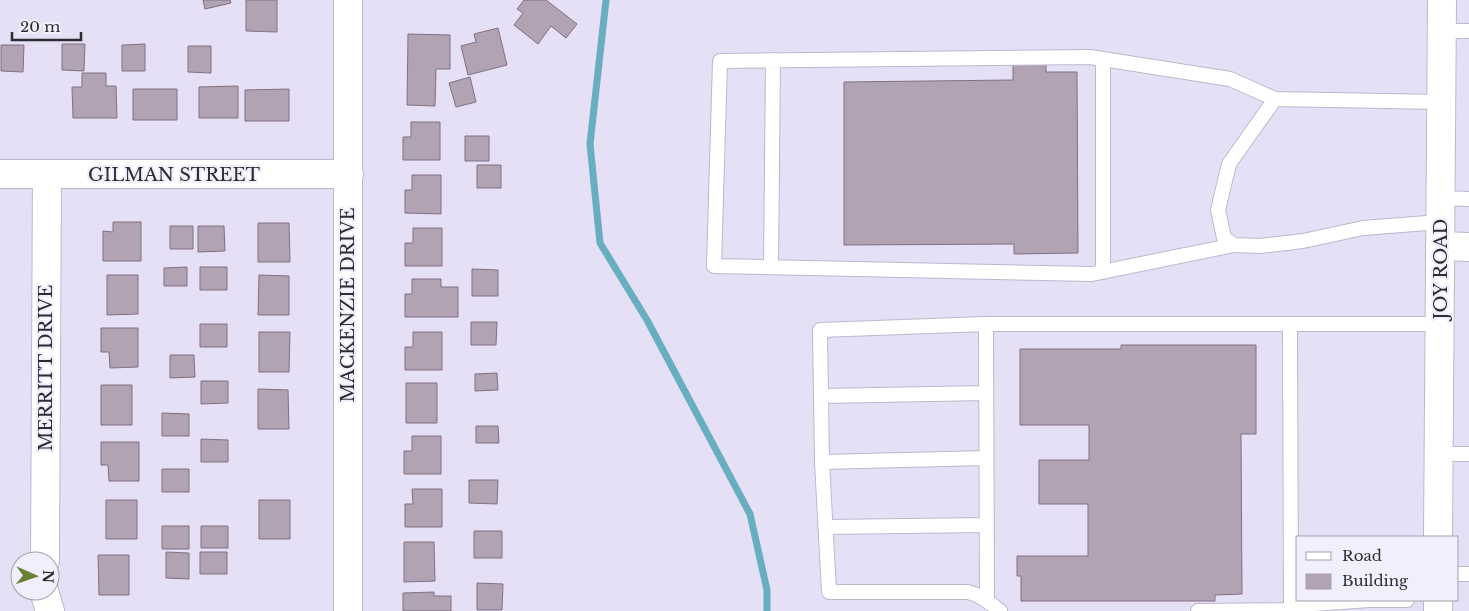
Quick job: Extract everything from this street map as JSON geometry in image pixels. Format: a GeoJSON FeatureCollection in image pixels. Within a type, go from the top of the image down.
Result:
{"type":"FeatureCollection","features":[{"type":"Feature","properties":{"kind":"street","name":"MACKENZIE DRIVE"},"geometry":{"type":"LineString","coordinates":[[348,0],[348,611]]}},
{"type":"Feature","properties":{"kind":"street","name":"JOY ROAD"},"geometry":{"type":"LineString","coordinates":[[1438,536],[1442,0]]}},
{"type":"Feature","properties":{"kind":"street","name":"GILMAN STREET"},"geometry":{"type":"LineString","coordinates":[[0,174],[349,174]]}},
{"type":"Feature","properties":{"kind":"street","name":"MERRITT DRIVE"},"geometry":{"type":"LineString","coordinates":[[46,551],[47,174]]}},
{"type":"Feature","properties":{"kind":"street"},"geometry":{"type":"LineString","coordinates":[[1440,222],[1469,247]]}},
{"type":"Feature","properties":{"kind":"lane"},"geometry":{"type":"LineString","coordinates":[[1441,31],[1469,31]]}},
{"type":"Feature","properties":{"kind":"lane"},"geometry":{"type":"LineString","coordinates":[[1441,102],[1274,99],[1230,79],[1090,57],[720,61],[714,266],[1092,274],[1234,245],[1260,246],[1303,241],[1363,228],[1440,222],[1469,199]]}},
{"type":"Feature","properties":{"kind":"lane"},"geometry":{"type":"LineString","coordinates":[[1103,59],[1103,272]]}},
{"type":"Feature","properties":{"kind":"lane"},"geometry":{"type":"LineString","coordinates":[[771,267],[773,60]]}},
{"type":"Feature","properties":{"kind":"lane"},"geometry":{"type":"LineString","coordinates":[[1234,245],[1224,238],[1218,210],[1229,164],[1274,99]]}},
{"type":"Feature","properties":{"kind":"lane"},"geometry":{"type":"LineString","coordinates":[[1000,611],[987,600],[968,592],[829,592],[822,462],[820,330],[986,324],[1441,324]]}},
{"type":"Feature","properties":{"kind":"lane"},"geometry":{"type":"LineString","coordinates":[[986,324],[987,600]]}},
{"type":"Feature","properties":{"kind":"lane"},"geometry":{"type":"LineString","coordinates":[[1290,324],[1291,610]]}},
{"type":"Feature","properties":{"kind":"lane"},"geometry":{"type":"LineString","coordinates":[[821,396],[986,393]]}},
{"type":"Feature","properties":{"kind":"lane"},"geometry":{"type":"LineString","coordinates":[[1440,454],[1469,454]]}},
{"type":"Feature","properties":{"kind":"lane"},"geometry":{"type":"LineString","coordinates":[[822,462],[986,458]]}},
{"type":"Feature","properties":{"kind":"lane"},"geometry":{"type":"LineString","coordinates":[[825,527],[986,525]]}},
{"type":"Feature","properties":{"kind":"lane"},"geometry":{"type":"LineString","coordinates":[[1198,611],[1291,610],[1313,604],[1355,601]]}},
{"type":"Feature","properties":{"kind":"building"},"geometry":{"type":"Polygon","coordinates":[[[203,0],[230,0],[231,3],[205,9],[203,0]]]}},
{"type":"Feature","properties":{"kind":"building"},"geometry":{"type":"Polygon","coordinates":[[[246,0],[277,0],[277,32],[246,31],[246,0]]]}},
{"type":"Feature","properties":{"kind":"building"},"geometry":{"type":"Polygon","coordinates":[[[524,0],[546,0],[577,24],[566,38],[551,26],[538,44],[514,25],[523,13],[517,9],[524,0]]]}},
{"type":"Feature","properties":{"kind":"building"},"geometry":{"type":"Polygon","coordinates":[[[498,28],[507,65],[468,75],[461,46],[476,42],[474,34],[498,28]]]}},
{"type":"Feature","properties":{"kind":"building"},"geometry":{"type":"Polygon","coordinates":[[[408,34],[450,35],[450,69],[436,69],[435,106],[407,105],[408,34]]]}},
{"type":"Feature","properties":{"kind":"building"},"geometry":{"type":"Polygon","coordinates":[[[62,44],[85,44],[84,71],[62,70],[62,44]]]}},
{"type":"Feature","properties":{"kind":"building"},"geometry":{"type":"Polygon","coordinates":[[[145,44],[145,71],[122,71],[122,45],[145,44]]]}},
{"type":"Feature","properties":{"kind":"building"},"geometry":{"type":"Polygon","coordinates":[[[1,45],[24,45],[23,72],[1,71],[1,45]]]}},
{"type":"Feature","properties":{"kind":"building"},"geometry":{"type":"Polygon","coordinates":[[[188,46],[211,46],[211,73],[188,72],[188,46]]]}},
{"type":"Feature","properties":{"kind":"building"},"geometry":{"type":"Polygon","coordinates":[[[1046,62],[1046,72],[1077,72],[1078,253],[1014,254],[1014,244],[844,245],[844,82],[1013,80],[1013,63],[1046,62]]]}},
{"type":"Feature","properties":{"kind":"building"},"geometry":{"type":"Polygon","coordinates":[[[82,73],[106,73],[106,86],[116,86],[117,118],[73,118],[72,87],[82,87],[82,73]]]}},
{"type":"Feature","properties":{"kind":"building"},"geometry":{"type":"Polygon","coordinates":[[[470,77],[476,102],[456,107],[449,83],[470,77]]]}},
{"type":"Feature","properties":{"kind":"building"},"geometry":{"type":"Polygon","coordinates":[[[238,86],[238,118],[199,118],[199,87],[238,86]]]}},
{"type":"Feature","properties":{"kind":"building"},"geometry":{"type":"Polygon","coordinates":[[[133,89],[177,89],[177,120],[133,120],[133,89]]]}},
{"type":"Feature","properties":{"kind":"building"},"geometry":{"type":"Polygon","coordinates":[[[289,89],[289,121],[245,121],[245,90],[289,89]]]}},
{"type":"Feature","properties":{"kind":"building"},"geometry":{"type":"Polygon","coordinates":[[[411,122],[440,122],[440,160],[403,160],[403,137],[411,137],[411,122]]]}},
{"type":"Feature","properties":{"kind":"building"},"geometry":{"type":"Polygon","coordinates":[[[465,136],[489,136],[489,161],[465,161],[465,136]]]}},
{"type":"Feature","properties":{"kind":"building"},"geometry":{"type":"Polygon","coordinates":[[[477,165],[501,165],[501,188],[477,188],[477,165]]]}},
{"type":"Feature","properties":{"kind":"building"},"geometry":{"type":"Polygon","coordinates":[[[412,175],[441,175],[441,214],[405,213],[405,190],[412,190],[412,175]]]}},
{"type":"Feature","properties":{"kind":"building"},"geometry":{"type":"Polygon","coordinates":[[[113,222],[141,222],[141,261],[103,261],[103,231],[113,232],[113,222]]]}},
{"type":"Feature","properties":{"kind":"building"},"geometry":{"type":"Polygon","coordinates":[[[258,223],[289,223],[290,262],[258,262],[258,223]]]}},
{"type":"Feature","properties":{"kind":"building"},"geometry":{"type":"Polygon","coordinates":[[[170,226],[193,226],[193,249],[170,249],[170,226]]]}},
{"type":"Feature","properties":{"kind":"building"},"geometry":{"type":"Polygon","coordinates":[[[198,226],[224,226],[225,251],[198,252],[198,226]]]}},
{"type":"Feature","properties":{"kind":"building"},"geometry":{"type":"Polygon","coordinates":[[[413,228],[442,228],[442,266],[405,266],[405,243],[413,243],[413,228]]]}},
{"type":"Feature","properties":{"kind":"building"},"geometry":{"type":"Polygon","coordinates":[[[187,267],[187,286],[164,286],[164,268],[187,267]]]}},
{"type":"Feature","properties":{"kind":"building"},"geometry":{"type":"Polygon","coordinates":[[[200,267],[227,267],[227,290],[200,290],[200,267]]]}},
{"type":"Feature","properties":{"kind":"building"},"geometry":{"type":"Polygon","coordinates":[[[472,269],[498,270],[498,296],[472,296],[472,269]]]}},
{"type":"Feature","properties":{"kind":"building"},"geometry":{"type":"Polygon","coordinates":[[[107,275],[138,275],[138,314],[107,315],[107,275]]]}},
{"type":"Feature","properties":{"kind":"building"},"geometry":{"type":"Polygon","coordinates":[[[259,275],[289,276],[289,315],[258,315],[259,275]]]}},
{"type":"Feature","properties":{"kind":"building"},"geometry":{"type":"Polygon","coordinates":[[[412,279],[441,279],[441,287],[458,287],[458,317],[405,317],[405,294],[412,294],[412,279]]]}},
{"type":"Feature","properties":{"kind":"building"},"geometry":{"type":"Polygon","coordinates":[[[471,322],[497,322],[496,345],[471,345],[471,322]]]}},
{"type":"Feature","properties":{"kind":"building"},"geometry":{"type":"Polygon","coordinates":[[[200,324],[227,324],[227,347],[200,347],[200,324]]]}},
{"type":"Feature","properties":{"kind":"building"},"geometry":{"type":"Polygon","coordinates":[[[101,328],[138,328],[138,367],[110,368],[109,352],[101,352],[101,328]]]}},
{"type":"Feature","properties":{"kind":"building"},"geometry":{"type":"Polygon","coordinates":[[[259,332],[290,332],[289,372],[259,372],[259,332]]]}},
{"type":"Feature","properties":{"kind":"building"},"geometry":{"type":"Polygon","coordinates":[[[413,332],[442,332],[442,370],[405,370],[405,347],[413,347],[413,332]]]}},
{"type":"Feature","properties":{"kind":"building"},"geometry":{"type":"Polygon","coordinates":[[[1121,345],[1256,345],[1256,434],[1241,434],[1242,594],[1215,595],[1215,601],[1021,601],[1021,576],[1017,576],[1017,556],[1088,556],[1088,504],[1039,504],[1039,460],[1089,460],[1089,425],[1020,425],[1020,349],[1121,349],[1121,345]]]}},
{"type":"Feature","properties":{"kind":"building"},"geometry":{"type":"Polygon","coordinates":[[[170,355],[194,355],[195,377],[170,378],[170,355]]]}},
{"type":"Feature","properties":{"kind":"building"},"geometry":{"type":"Polygon","coordinates":[[[497,373],[498,390],[475,391],[475,374],[497,373]]]}},
{"type":"Feature","properties":{"kind":"building"},"geometry":{"type":"Polygon","coordinates":[[[201,381],[228,381],[228,403],[201,404],[201,381]]]}},
{"type":"Feature","properties":{"kind":"building"},"geometry":{"type":"Polygon","coordinates":[[[406,383],[437,383],[437,423],[406,423],[406,383]]]}},
{"type":"Feature","properties":{"kind":"building"},"geometry":{"type":"Polygon","coordinates":[[[101,385],[132,385],[132,425],[101,425],[101,385]]]}},
{"type":"Feature","properties":{"kind":"building"},"geometry":{"type":"Polygon","coordinates":[[[258,389],[288,390],[289,429],[258,429],[258,389]]]}},
{"type":"Feature","properties":{"kind":"building"},"geometry":{"type":"Polygon","coordinates":[[[162,413],[189,414],[189,436],[162,436],[162,413]]]}},
{"type":"Feature","properties":{"kind":"building"},"geometry":{"type":"Polygon","coordinates":[[[476,426],[498,426],[499,443],[476,443],[476,426]]]}},
{"type":"Feature","properties":{"kind":"building"},"geometry":{"type":"Polygon","coordinates":[[[412,436],[441,436],[441,474],[404,474],[404,451],[412,451],[412,436]]]}},
{"type":"Feature","properties":{"kind":"building"},"geometry":{"type":"Polygon","coordinates":[[[201,439],[228,440],[228,462],[201,462],[201,439]]]}},
{"type":"Feature","properties":{"kind":"building"},"geometry":{"type":"Polygon","coordinates":[[[101,442],[139,442],[139,481],[109,481],[108,465],[101,465],[101,442]]]}},
{"type":"Feature","properties":{"kind":"building"},"geometry":{"type":"Polygon","coordinates":[[[162,469],[189,469],[189,492],[162,492],[162,469]]]}},
{"type":"Feature","properties":{"kind":"building"},"geometry":{"type":"Polygon","coordinates":[[[469,480],[498,480],[497,504],[469,503],[469,480]]]}},
{"type":"Feature","properties":{"kind":"building"},"geometry":{"type":"Polygon","coordinates":[[[412,489],[442,489],[442,527],[405,527],[405,504],[413,504],[412,489]]]}},
{"type":"Feature","properties":{"kind":"building"},"geometry":{"type":"Polygon","coordinates":[[[106,500],[137,500],[137,539],[106,539],[106,500]]]}},
{"type":"Feature","properties":{"kind":"building"},"geometry":{"type":"Polygon","coordinates":[[[259,500],[290,500],[290,539],[259,539],[259,500]]]}},
{"type":"Feature","properties":{"kind":"building"},"geometry":{"type":"Polygon","coordinates":[[[162,526],[189,526],[189,549],[162,549],[162,526]]]}},
{"type":"Feature","properties":{"kind":"building"},"geometry":{"type":"Polygon","coordinates":[[[201,526],[228,526],[228,548],[201,548],[201,526]]]}},
{"type":"Feature","properties":{"kind":"building"},"geometry":{"type":"Polygon","coordinates":[[[474,531],[502,531],[502,558],[474,558],[474,531]]]}},
{"type":"Feature","properties":{"kind":"building"},"geometry":{"type":"Polygon","coordinates":[[[404,542],[434,542],[435,581],[404,582],[404,542]]]}},
{"type":"Feature","properties":{"kind":"building"},"geometry":{"type":"Polygon","coordinates":[[[166,552],[189,553],[189,579],[166,578],[166,552]]]}},
{"type":"Feature","properties":{"kind":"building"},"geometry":{"type":"Polygon","coordinates":[[[200,552],[227,552],[227,574],[200,574],[200,552]]]}},
{"type":"Feature","properties":{"kind":"building"},"geometry":{"type":"Polygon","coordinates":[[[98,555],[129,555],[129,595],[99,595],[98,555]]]}},
{"type":"Feature","properties":{"kind":"building"},"geometry":{"type":"Polygon","coordinates":[[[477,583],[503,584],[502,610],[477,610],[477,583]]]}},
{"type":"Feature","properties":{"kind":"building"},"geometry":{"type":"Polygon","coordinates":[[[434,592],[434,596],[451,596],[451,611],[403,611],[403,593],[434,592]]]}},
{"type":"Feature","properties":{"kind":"waterway"},"geometry":{"type":"LineString","coordinates":[[606,0],[590,144],[600,243],[647,320],[750,514],[767,590],[767,611]]}}]}
